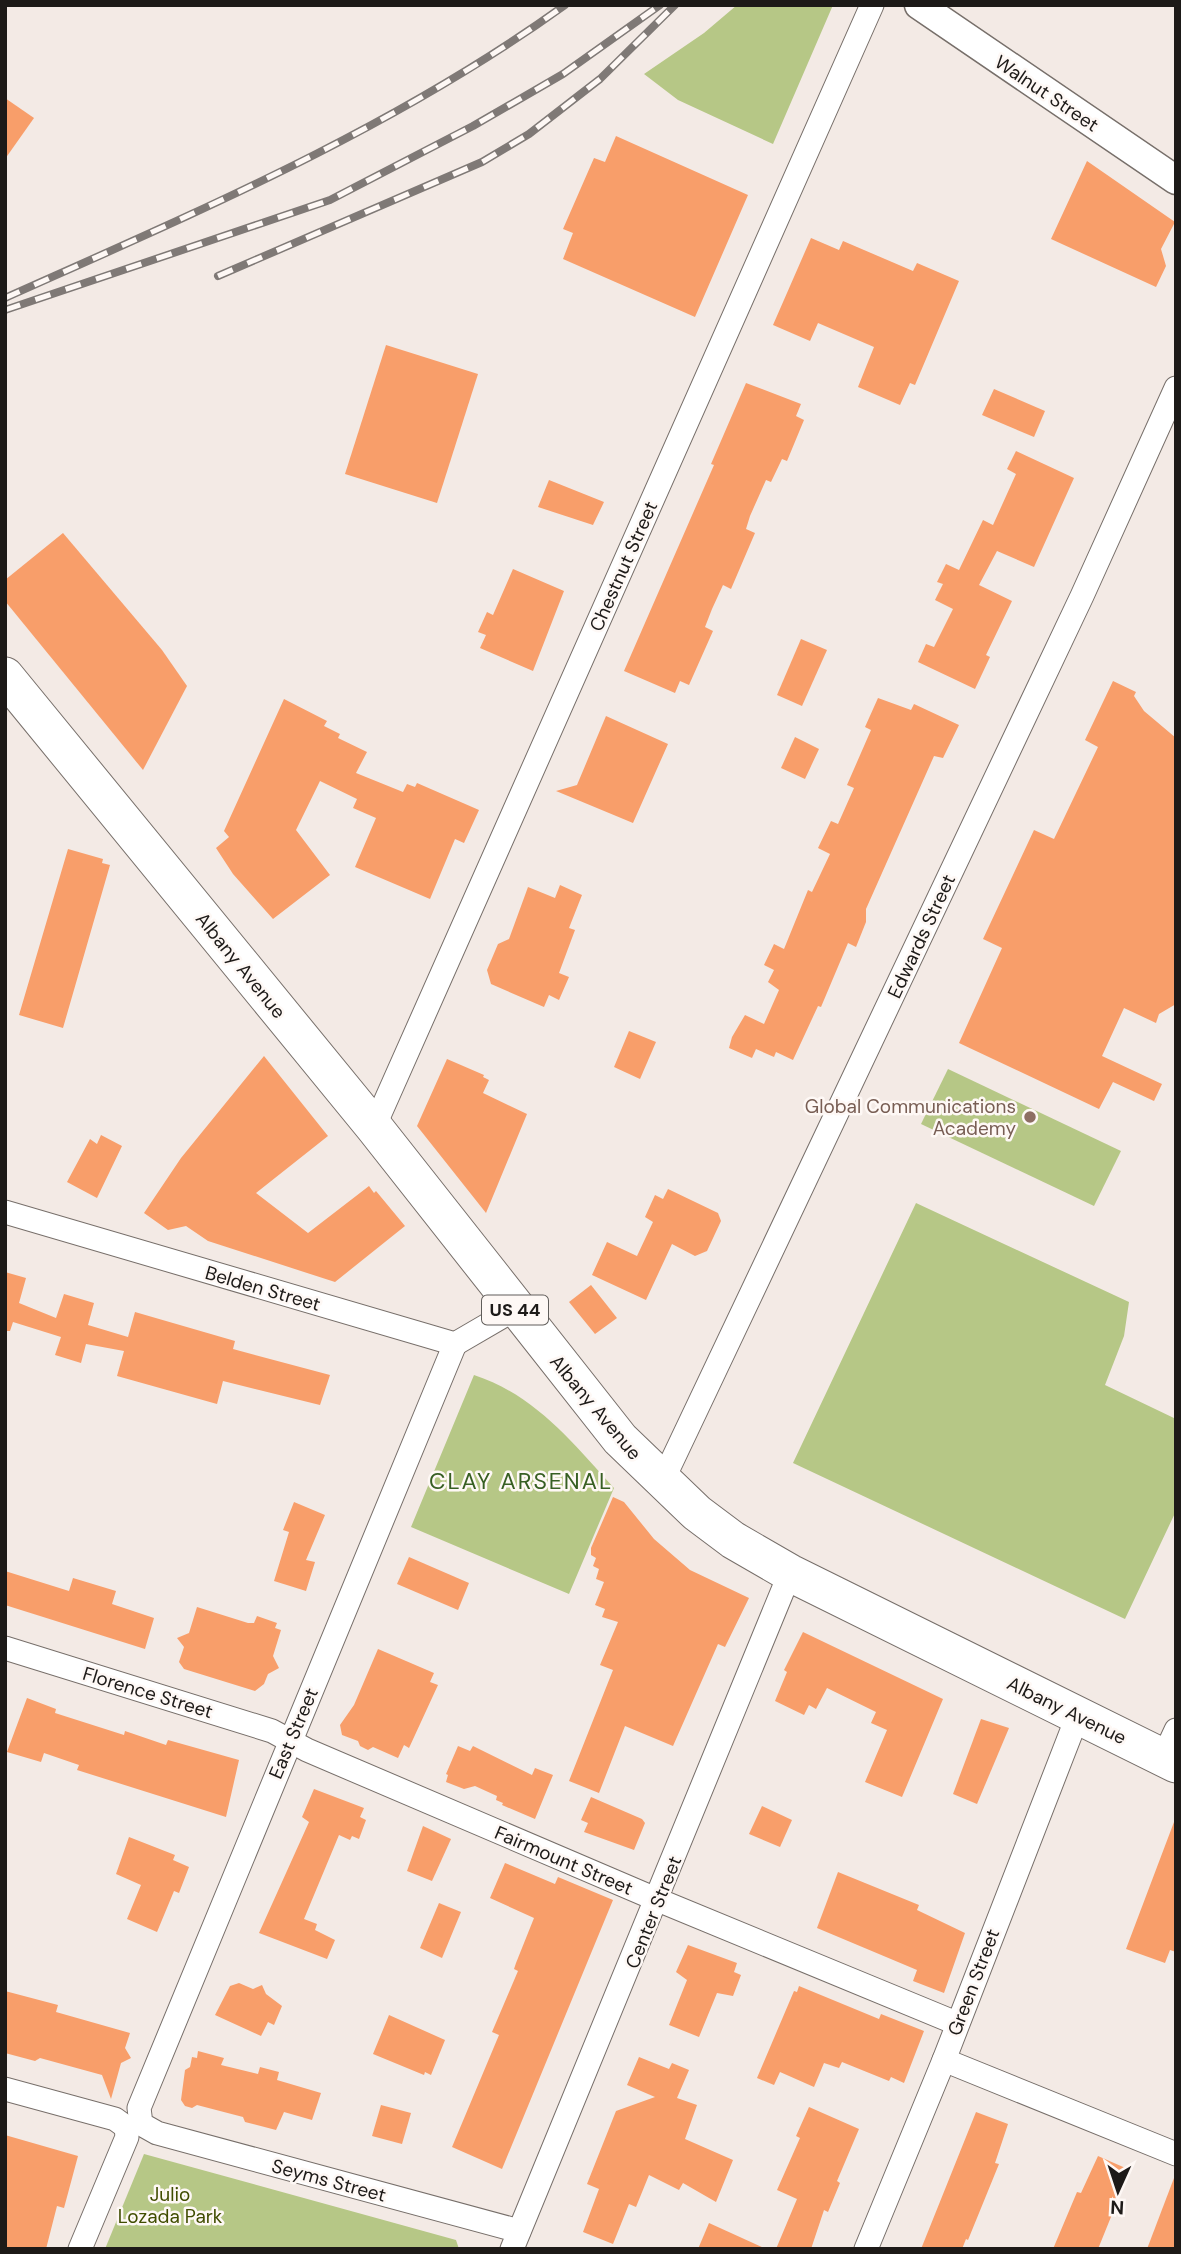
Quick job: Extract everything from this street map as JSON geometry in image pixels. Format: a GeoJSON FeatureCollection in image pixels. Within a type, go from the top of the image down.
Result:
{"type":"FeatureCollection","features":[{"type":"Feature","properties":{"kind":"highway","name":"Albany Avenue"},"geometry":{"type":"LineString","coordinates":[[5,676],[374,1127],[514,1309],[620,1439],[662,1482],[733,1540],[790,1573],[1078,1715],[1172,1751]]}},
{"type":"Feature","properties":{"kind":"street","name":"Chestnut Street"},"geometry":{"type":"LineString","coordinates":[[374,1127],[872,5]]}},
{"type":"Feature","properties":{"kind":"street","name":"Walnut Street"},"geometry":{"type":"LineString","coordinates":[[919,5],[1176,180]]}},
{"type":"Feature","properties":{"kind":"street","name":"Edwards Street"},"geometry":{"type":"LineString","coordinates":[[662,1482],[1082,596],[1176,388]]}},
{"type":"Feature","properties":{"kind":"street","name":"Belden Street"},"geometry":{"type":"LineString","coordinates":[[5,1212],[454,1344]]}},
{"type":"Feature","properties":{"kind":"street"},"geometry":{"type":"LineString","coordinates":[[454,1344],[514,1309]]}},
{"type":"Feature","properties":{"kind":"street","name":"East Street"},"geometry":{"type":"LineString","coordinates":[[80,2249],[134,2125],[454,1344]]}},
{"type":"Feature","properties":{"kind":"street","name":"Center Street"},"geometry":{"type":"LineString","coordinates":[[516,2240],[658,1900],[790,1573]]}},
{"type":"Feature","properties":{"kind":"street","name":"Florence Street"},"geometry":{"type":"LineString","coordinates":[[5,1648],[272,1731],[290,1741]]}},
{"type":"Feature","properties":{"kind":"street","name":"Green Street"},"geometry":{"type":"LineString","coordinates":[[866,2249],[944,2060],[1078,1715]]}},
{"type":"Feature","properties":{"kind":"street","name":"Fairmount Street"},"geometry":{"type":"LineString","coordinates":[[290,1741],[658,1900],[957,2023]]}},
{"type":"Feature","properties":{"kind":"street"},"geometry":{"type":"LineString","coordinates":[[944,2060],[1176,2154]]}},
{"type":"Feature","properties":{"kind":"street","name":"Seyms Street"},"geometry":{"type":"LineString","coordinates":[[5,2089],[115,2119],[516,2240]]}},
{"type":"Feature","properties":{"kind":"green space"},"geometry":{"type":"Polygon","coordinates":[[[737,5],[833,5],[773,144],[678,100],[644,74],[704,33],[737,5]]]}},
{"type":"Feature","properties":{"kind":"green space"},"geometry":{"type":"Polygon","coordinates":[[[948,1069],[1121,1151],[1094,1206],[921,1124],[948,1069]]]}},
{"type":"Feature","properties":{"kind":"green space"},"geometry":{"type":"Polygon","coordinates":[[[916,1203],[1129,1302],[1124,1336],[1105,1385],[1176,1419],[1176,1511],[1125,1619],[793,1463],[916,1203]]]}},
{"type":"Feature","properties":{"kind":"green space"},"geometry":{"type":"Polygon","coordinates":[[[474,1375],[496,1384],[534,1407],[567,1437],[614,1488],[569,1594],[411,1527],[474,1375]]]}},
{"type":"Feature","properties":{"kind":"green space","name":"Julio Lozada Park"},"geometry":{"type":"Polygon","coordinates":[[[144,2154],[456,2240],[459,2249],[105,2249],[144,2154]]]}},
{"type":"Feature","properties":{"kind":"building"},"geometry":{"type":"Polygon","coordinates":[[[5,98],[34,118],[5,159],[5,98]]]}},
{"type":"Feature","properties":{"kind":"building"},"geometry":{"type":"Polygon","coordinates":[[[616,136],[748,195],[695,317],[563,259],[573,233],[563,229],[594,158],[605,162],[616,136]]]}},
{"type":"Feature","properties":{"kind":"building"},"geometry":{"type":"Polygon","coordinates":[[[1087,161],[1175,222],[1161,249],[1166,266],[1156,287],[1051,239],[1087,161]]]}},
{"type":"Feature","properties":{"kind":"building"},"geometry":{"type":"Polygon","coordinates":[[[811,238],[839,250],[843,241],[913,271],[917,263],[959,281],[915,385],[910,383],[900,405],[858,387],[874,347],[818,323],[810,341],[773,325],[811,238]]]}},
{"type":"Feature","properties":{"kind":"building"},"geometry":{"type":"Polygon","coordinates":[[[386,345],[478,374],[437,503],[345,474],[386,345]]]}},
{"type":"Feature","properties":{"kind":"building"},"geometry":{"type":"Polygon","coordinates":[[[746,383],[801,404],[796,416],[804,420],[787,461],[782,459],[771,482],[766,480],[750,516],[746,529],[755,533],[731,589],[723,585],[712,609],[705,627],[713,631],[689,685],[680,681],[675,693],[624,671],[714,465],[711,464],[746,383]]]}},
{"type":"Feature","properties":{"kind":"building"},"geometry":{"type":"Polygon","coordinates":[[[994,389],[1045,411],[1034,437],[982,415],[994,389]]]}},
{"type":"Feature","properties":{"kind":"building"},"geometry":{"type":"Polygon","coordinates":[[[1016,451],[1074,478],[1034,567],[997,551],[979,585],[1012,601],[986,655],[990,657],[975,689],[918,662],[926,644],[934,647],[953,609],[935,600],[943,584],[937,582],[946,564],[959,570],[983,520],[993,525],[1016,474],[1007,469],[1016,451]]]}},
{"type":"Feature","properties":{"kind":"building"},"geometry":{"type":"Polygon","coordinates":[[[549,480],[604,502],[593,525],[538,507],[549,480]]]}},
{"type":"Feature","properties":{"kind":"building"},"geometry":{"type":"Polygon","coordinates":[[[63,533],[162,650],[187,686],[143,770],[5,601],[5,580],[63,533]]]}},
{"type":"Feature","properties":{"kind":"building"},"geometry":{"type":"Polygon","coordinates":[[[513,569],[564,591],[533,671],[480,648],[486,635],[478,632],[487,612],[493,615],[513,569]]]}},
{"type":"Feature","properties":{"kind":"building"},"geometry":{"type":"Polygon","coordinates":[[[801,639],[827,650],[802,706],[777,695],[801,639]]]}},
{"type":"Feature","properties":{"kind":"building"},"geometry":{"type":"Polygon","coordinates":[[[1113,681],[1136,692],[1134,696],[1144,711],[1176,738],[1176,1004],[1159,1014],[1156,1023],[1124,1008],[1102,1056],[1162,1084],[1154,1101],[1113,1082],[1099,1109],[959,1043],[1002,948],[983,939],[1034,830],[1054,839],[1098,747],[1085,740],[1113,681]]]}},
{"type":"Feature","properties":{"kind":"building"},"geometry":{"type":"Polygon","coordinates":[[[878,698],[911,710],[914,704],[959,725],[943,758],[934,756],[866,909],[866,922],[856,947],[848,943],[821,1007],[818,1006],[793,1060],[776,1052],[774,1057],[756,1049],[752,1058],[729,1048],[732,1037],[745,1015],[764,1024],[779,990],[768,982],[774,970],[764,965],[774,944],[784,949],[808,890],[812,892],[830,854],[818,848],[831,821],[838,824],[854,788],[847,785],[871,730],[865,727],[878,698]]]}},
{"type":"Feature","properties":{"kind":"building"},"geometry":{"type":"Polygon","coordinates":[[[284,699],[327,721],[324,726],[340,734],[338,738],[367,752],[356,773],[403,792],[407,784],[415,787],[417,783],[479,810],[464,843],[455,839],[430,899],[355,867],[376,818],[353,808],[357,799],[320,781],[296,830],[330,875],[273,919],[233,874],[216,848],[229,837],[224,831],[284,699]]]}},
{"type":"Feature","properties":{"kind":"building"},"geometry":{"type":"Polygon","coordinates":[[[606,716],[668,744],[633,823],[556,791],[577,785],[606,716]]]}},
{"type":"Feature","properties":{"kind":"building"},"geometry":{"type":"Polygon","coordinates":[[[795,737],[819,749],[805,779],[781,768],[795,737]]]}},
{"type":"Feature","properties":{"kind":"building"},"geometry":{"type":"Polygon","coordinates":[[[68,849],[103,859],[102,863],[110,865],[63,1028],[19,1015],[68,849]]]}},
{"type":"Feature","properties":{"kind":"building"},"geometry":{"type":"Polygon","coordinates":[[[560,885],[582,895],[569,928],[575,930],[559,973],[569,977],[559,1000],[549,995],[544,1007],[491,984],[487,970],[498,944],[509,939],[528,887],[555,898],[560,885]]]}},
{"type":"Feature","properties":{"kind":"building"},"geometry":{"type":"Polygon","coordinates":[[[629,1031],[656,1042],[640,1079],[614,1067],[629,1031]]]}},
{"type":"Feature","properties":{"kind":"building"},"geometry":{"type":"Polygon","coordinates":[[[264,1056],[328,1136],[256,1193],[308,1233],[369,1186],[405,1226],[335,1282],[208,1241],[186,1226],[168,1230],[144,1213],[181,1158],[264,1056]]]}},
{"type":"Feature","properties":{"kind":"building"},"geometry":{"type":"Polygon","coordinates":[[[447,1059],[484,1075],[483,1077],[489,1080],[483,1093],[527,1114],[486,1213],[417,1126],[447,1059]]]}},
{"type":"Feature","properties":{"kind":"building"},"geometry":{"type":"Polygon","coordinates":[[[101,1135],[122,1146],[97,1198],[67,1182],[90,1139],[97,1144],[101,1135]]]}},
{"type":"Feature","properties":{"kind":"building"},"geometry":{"type":"Polygon","coordinates":[[[668,1189],[718,1213],[721,1221],[707,1251],[695,1256],[672,1244],[646,1300],[592,1275],[607,1242],[637,1256],[653,1222],[645,1217],[655,1195],[663,1199],[668,1189]]]}},
{"type":"Feature","properties":{"kind":"building"},"geometry":{"type":"Polygon","coordinates":[[[5,1272],[26,1278],[19,1303],[56,1318],[64,1294],[94,1303],[88,1325],[128,1337],[135,1312],[235,1341],[233,1349],[330,1375],[320,1405],[223,1381],[217,1404],[117,1376],[124,1351],[86,1344],[81,1363],[55,1355],[61,1337],[13,1322],[10,1331],[5,1331],[5,1272]]]}},
{"type":"Feature","properties":{"kind":"building"},"geometry":{"type":"Polygon","coordinates":[[[591,1285],[617,1318],[595,1334],[569,1302],[591,1285]]]}},
{"type":"Feature","properties":{"kind":"building"},"geometry":{"type":"Polygon","coordinates":[[[613,1497],[624,1502],[654,1539],[690,1570],[749,1598],[725,1647],[718,1644],[673,1746],[625,1726],[599,1793],[569,1781],[613,1670],[600,1665],[618,1622],[602,1617],[605,1609],[595,1605],[604,1582],[596,1579],[599,1569],[593,1566],[596,1558],[591,1555],[591,1548],[613,1497]]]}},
{"type":"Feature","properties":{"kind":"building"},"geometry":{"type":"Polygon","coordinates":[[[294,1502],[325,1515],[306,1560],[315,1562],[306,1591],[274,1581],[289,1532],[283,1530],[294,1502]]]}},
{"type":"Feature","properties":{"kind":"building"},"geometry":{"type":"Polygon","coordinates":[[[409,1557],[469,1583],[458,1610],[397,1584],[409,1557]]]}},
{"type":"Feature","properties":{"kind":"building"},"geometry":{"type":"Polygon","coordinates":[[[5,1571],[69,1591],[73,1578],[116,1591],[112,1604],[154,1618],[145,1649],[5,1605],[5,1571]]]}},
{"type":"Feature","properties":{"kind":"building"},"geometry":{"type":"Polygon","coordinates":[[[197,1607],[248,1623],[254,1623],[257,1616],[277,1623],[275,1628],[281,1630],[273,1656],[279,1668],[268,1674],[264,1684],[255,1691],[184,1669],[179,1662],[184,1647],[177,1638],[189,1633],[197,1607]]]}},
{"type":"Feature","properties":{"kind":"building"},"geometry":{"type":"Polygon","coordinates":[[[803,1632],[943,1699],[902,1797],[865,1782],[887,1730],[871,1723],[876,1712],[827,1688],[816,1709],[809,1705],[804,1715],[775,1701],[787,1672],[784,1670],[803,1632]]]}},
{"type":"Feature","properties":{"kind":"building"},"geometry":{"type":"Polygon","coordinates":[[[378,1649],[434,1673],[430,1682],[438,1685],[409,1748],[404,1745],[398,1758],[373,1747],[368,1750],[360,1746],[358,1741],[342,1735],[340,1725],[354,1705],[378,1649]]]}},
{"type":"Feature","properties":{"kind":"building"},"geometry":{"type":"Polygon","coordinates":[[[27,1698],[56,1709],[55,1713],[124,1735],[125,1731],[166,1745],[168,1740],[239,1760],[226,1817],[77,1770],[79,1765],[44,1753],[41,1762],[7,1752],[27,1698]]]}},
{"type":"Feature","properties":{"kind":"building"},"geometry":{"type":"Polygon","coordinates":[[[981,1719],[1009,1728],[977,1804],[953,1794],[981,1719]]]}},
{"type":"Feature","properties":{"kind":"building"},"geometry":{"type":"Polygon","coordinates":[[[458,1746],[470,1751],[473,1746],[532,1775],[535,1768],[553,1775],[535,1819],[502,1805],[503,1803],[496,1800],[497,1796],[475,1786],[464,1789],[446,1782],[446,1774],[458,1746]]]}},
{"type":"Feature","properties":{"kind":"building"},"geometry":{"type":"Polygon","coordinates":[[[314,1789],[364,1808],[360,1817],[366,1820],[359,1839],[352,1836],[350,1840],[339,1835],[304,1919],[317,1924],[315,1930],[335,1940],[327,1959],[259,1933],[309,1822],[302,1817],[314,1789]]]}},
{"type":"Feature","properties":{"kind":"building"},"geometry":{"type":"Polygon","coordinates":[[[591,1797],[642,1819],[645,1823],[634,1850],[584,1832],[588,1823],[581,1820],[591,1797]]]}},
{"type":"Feature","properties":{"kind":"building"},"geometry":{"type":"Polygon","coordinates":[[[762,1806],[792,1820],[780,1847],[749,1834],[762,1806]]]}},
{"type":"Feature","properties":{"kind":"building"},"geometry":{"type":"Polygon","coordinates":[[[1174,1822],[1176,1952],[1170,1950],[1165,1963],[1126,1949],[1174,1822]]]}},
{"type":"Feature","properties":{"kind":"building"},"geometry":{"type":"Polygon","coordinates":[[[423,1826],[451,1839],[432,1881],[407,1871],[423,1826]]]}},
{"type":"Feature","properties":{"kind":"building"},"geometry":{"type":"Polygon","coordinates":[[[129,1837],[175,1855],[173,1860],[189,1867],[179,1893],[174,1891],[157,1932],[127,1919],[141,1885],[116,1874],[129,1837]]]}},
{"type":"Feature","properties":{"kind":"building"},"geometry":{"type":"Polygon","coordinates":[[[505,1863],[555,1884],[558,1877],[613,1900],[502,2169],[452,2147],[499,2035],[492,2032],[518,1971],[514,1969],[534,1918],[490,1898],[505,1863]]]}},
{"type":"Feature","properties":{"kind":"building"},"geometry":{"type":"Polygon","coordinates":[[[838,1872],[919,1905],[917,1910],[965,1933],[944,1993],[913,1981],[917,1970],[817,1928],[838,1872]]]}},
{"type":"Feature","properties":{"kind":"building"},"geometry":{"type":"Polygon","coordinates":[[[439,1903],[461,1912],[442,1958],[420,1948],[439,1903]]]}},
{"type":"Feature","properties":{"kind":"building"},"geometry":{"type":"Polygon","coordinates":[[[688,1945],[737,1963],[734,1972],[741,1975],[733,1996],[717,1993],[699,2037],[669,2025],[687,1980],[676,1972],[688,1945]]]}},
{"type":"Feature","properties":{"kind":"building"},"geometry":{"type":"Polygon","coordinates":[[[239,1983],[253,1989],[262,1985],[266,1994],[282,2006],[274,2025],[268,2022],[261,2036],[215,2015],[230,1986],[239,1983]]]}},
{"type":"Feature","properties":{"kind":"building"},"geometry":{"type":"Polygon","coordinates":[[[799,1986],[879,2019],[881,2014],[924,2031],[904,2083],[891,2077],[889,2081],[842,2062],[839,2068],[824,2063],[814,2087],[780,2072],[774,2085],[757,2078],[794,1991],[797,1992],[799,1986]]]}},
{"type":"Feature","properties":{"kind":"building"},"geometry":{"type":"Polygon","coordinates":[[[5,1991],[58,2005],[56,2012],[130,2033],[125,2048],[131,2058],[121,2063],[111,2099],[102,2075],[40,2058],[35,2061],[5,2053],[5,1991]]]}},
{"type":"Feature","properties":{"kind":"building"},"geometry":{"type":"Polygon","coordinates":[[[389,2015],[445,2040],[431,2075],[425,2072],[424,2075],[373,2054],[389,2015]]]}},
{"type":"Feature","properties":{"kind":"building"},"geometry":{"type":"Polygon","coordinates":[[[198,2051],[224,2058],[221,2065],[258,2074],[260,2067],[279,2072],[277,2080],[321,2093],[312,2120],[284,2112],[276,2130],[245,2122],[243,2117],[197,2105],[192,2108],[185,2106],[181,2100],[185,2070],[190,2067],[192,2057],[197,2058],[198,2051]]]}},
{"type":"Feature","properties":{"kind":"building"},"geometry":{"type":"Polygon","coordinates":[[[639,2057],[669,2069],[672,2063],[689,2070],[677,2098],[697,2105],[685,2139],[733,2160],[716,2202],[683,2183],[679,2190],[649,2175],[636,2207],[629,2204],[613,2244],[583,2232],[599,2189],[587,2184],[616,2111],[655,2097],[627,2085],[639,2057]]]}},
{"type":"Feature","properties":{"kind":"building"},"geometry":{"type":"Polygon","coordinates":[[[381,2105],[411,2113],[402,2144],[372,2136],[381,2105]]]}},
{"type":"Feature","properties":{"kind":"building"},"geometry":{"type":"Polygon","coordinates":[[[809,2107],[859,2129],[837,2181],[840,2183],[828,2212],[824,2210],[811,2249],[776,2249],[797,2199],[777,2190],[800,2138],[796,2136],[809,2107]]]}},
{"type":"Feature","properties":{"kind":"building"},"geometry":{"type":"Polygon","coordinates":[[[976,2112],[1008,2124],[995,2163],[999,2164],[962,2249],[921,2249],[976,2112]]]}},
{"type":"Feature","properties":{"kind":"building"},"geometry":{"type":"Polygon","coordinates":[[[5,2135],[78,2156],[64,2208],[57,2206],[46,2249],[5,2249],[5,2135]]]}},
{"type":"Feature","properties":{"kind":"building"},"geometry":{"type":"Polygon","coordinates":[[[1098,2156],[1130,2170],[1098,2249],[1053,2249],[1077,2192],[1081,2193],[1098,2156]]]}},
{"type":"Feature","properties":{"kind":"building"},"geometry":{"type":"Polygon","coordinates":[[[1174,2178],[1176,2249],[1147,2249],[1174,2178]]]}},
{"type":"Feature","properties":{"kind":"building"},"geometry":{"type":"Polygon","coordinates":[[[709,2223],[766,2249],[698,2249],[709,2223]]]}},
{"type":"Feature","properties":{"kind":"railway"},"geometry":{"type":"LineString","coordinates":[[5,298],[221,200],[363,130],[499,50],[565,5]]}},
{"type":"Feature","properties":{"kind":"railway"},"geometry":{"type":"LineString","coordinates":[[5,310],[330,200],[473,126],[563,74],[660,5]]}},
{"type":"Feature","properties":{"kind":"railway"},"geometry":{"type":"LineString","coordinates":[[218,276],[482,162],[529,134],[600,79],[675,5]]}},
{"type":"Feature","properties":{"kind":"place","name":"Global Communications Academy"},"geometry":{"type":"Point","coordinates":[1030,1117]}},
{"type":"Feature","properties":{"kind":"district","name":"CLAY ARSENAL"},"geometry":{"type":"Point","coordinates":[521,1481]}}]}
